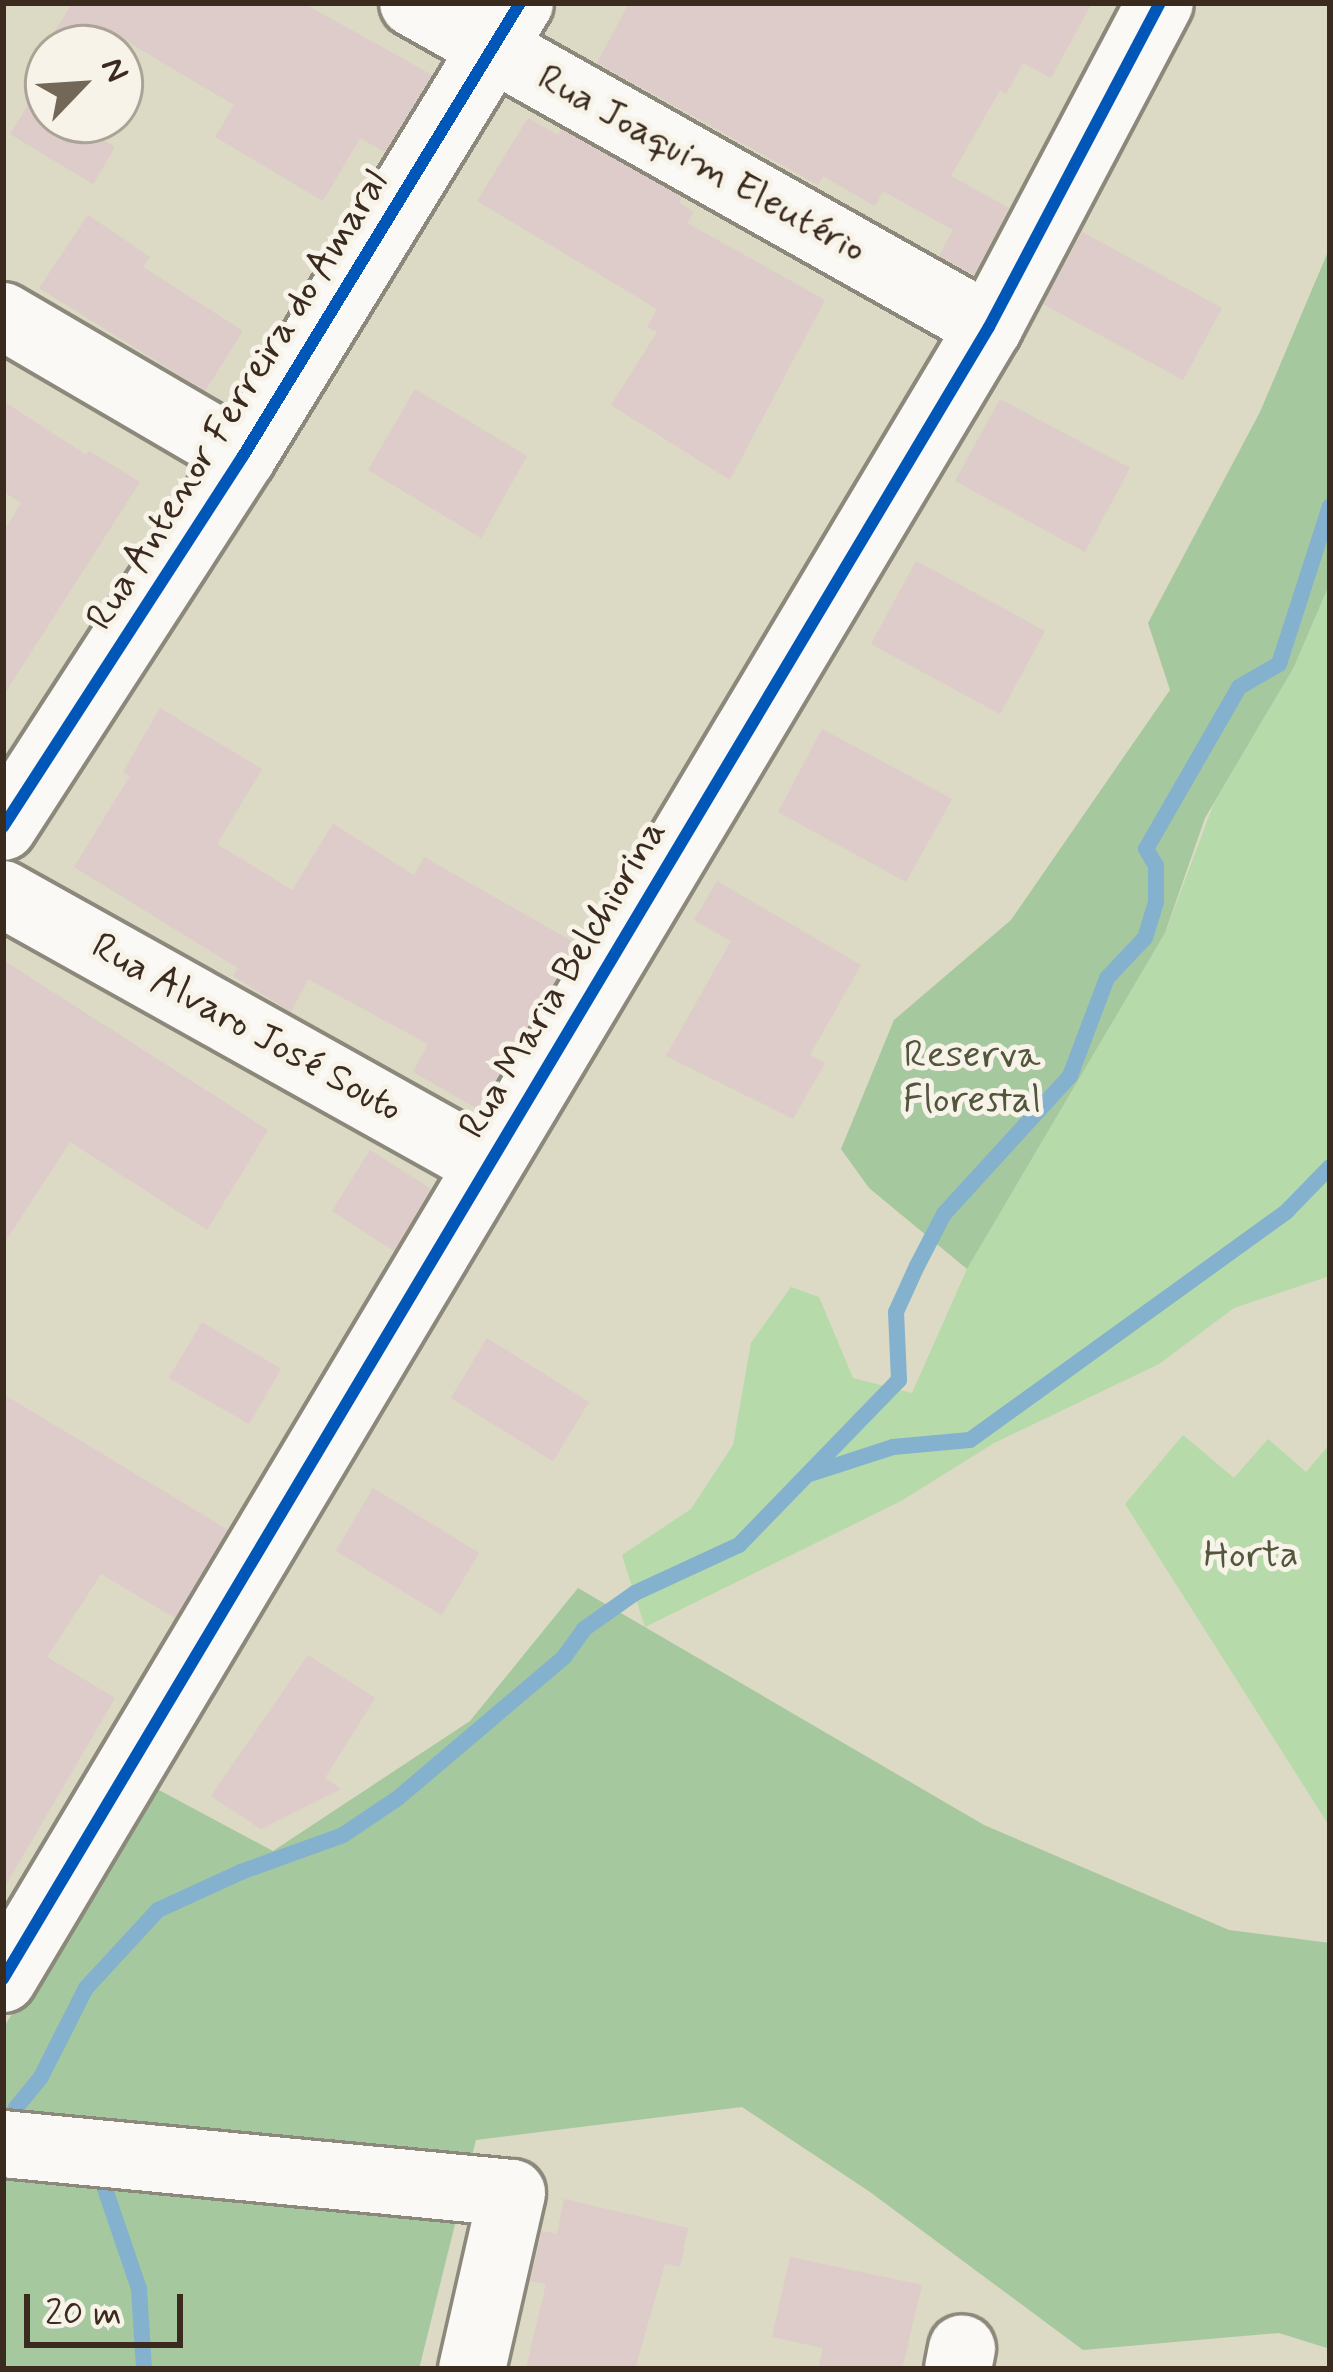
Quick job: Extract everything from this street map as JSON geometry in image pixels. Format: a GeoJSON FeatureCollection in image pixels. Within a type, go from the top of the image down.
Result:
{"type":"FeatureCollection","features":[{"type":"Feature","properties":{"kind":"street","name":"Rua Joaquim Eleutério"},"geometry":{"type":"LineString","coordinates":[[413,3],[508,26],[989,327]]}},
{"type":"Feature","properties":{"kind":"street","name":"Rua Maria Belchiorina"},"geometry":{"type":"LineString","coordinates":[[12,1951],[989,327],[1160,3]]}},
{"type":"Feature","properties":{"kind":"street","name":"Rua Antenor Ferreira do Amaral"},"geometry":{"type":"LineString","coordinates":[[3,827],[243,456],[508,26]]}},
{"type":"Feature","properties":{"kind":"street"},"geometry":{"type":"LineString","coordinates":[[3,316],[243,456]]}},
{"type":"Feature","properties":{"kind":"street","name":"Rua Alvaro José Souto"},"geometry":{"type":"LineString","coordinates":[[3,894],[488,1165]]}},
{"type":"Feature","properties":{"kind":"street"},"geometry":{"type":"LineString","coordinates":[[3,2144],[512,2193],[472,2369]]}},
{"type":"Feature","properties":{"kind":"green space","name":"Reserva Florestal"},"geometry":{"type":"Polygon","coordinates":[[[1330,247],[1330,583],[1294,667],[1205,818],[1165,933],[967,1269],[869,1188],[841,1149],[894,1020],[1011,920],[1170,690],[1148,623],[1260,412],[1330,247]]]}},
{"type":"Feature","properties":{"kind":"green space"},"geometry":{"type":"Polygon","coordinates":[[[1330,583],[1330,1276],[1234,1308],[1159,1364],[994,1443],[901,1501],[645,1627],[622,1555],[691,1509],[733,1445],[751,1343],[791,1287],[819,1297],[853,1378],[912,1393],[967,1269],[1165,933],[1214,803],[1294,667],[1330,583]]]}},
{"type":"Feature","properties":{"kind":"green space","name":"Horta"},"geometry":{"type":"Polygon","coordinates":[[[1183,1435],[1234,1478],[1268,1439],[1306,1472],[1330,1444],[1330,1827],[1125,1504],[1183,1435]]]}},
{"type":"Feature","properties":{"kind":"green space"},"geometry":{"type":"Polygon","coordinates":[[[578,1588],[984,1825],[1229,1930],[1330,1943],[1330,2349],[1279,2333],[1083,2350],[870,2192],[742,2107],[476,2140],[419,2369],[7,2369],[3,2347],[3,2028],[157,1789],[273,1851],[470,1721],[578,1588]]]}},
{"type":"Feature","properties":{"kind":"building"},"geometry":{"type":"Polygon","coordinates":[[[63,3],[303,3],[432,75],[385,152],[360,138],[323,201],[215,137],[234,105],[144,52],[144,24],[59,24],[70,7],[63,3]]]}},
{"type":"Feature","properties":{"kind":"building"},"geometry":{"type":"Polygon","coordinates":[[[629,3],[1092,3],[1051,78],[1023,63],[1006,94],[1000,90],[951,176],[1009,208],[974,275],[939,256],[953,230],[883,191],[875,206],[823,176],[818,185],[597,63],[629,3]]]}},
{"type":"Feature","properties":{"kind":"building"},"geometry":{"type":"Polygon","coordinates":[[[24,111],[24,142],[10,134],[24,111]]]}},
{"type":"Feature","properties":{"kind":"building"},"geometry":{"type":"Polygon","coordinates":[[[528,118],[558,135],[561,129],[682,197],[679,203],[694,212],[687,223],[825,300],[730,480],[611,405],[657,332],[647,327],[657,309],[477,201],[528,118]]]}},
{"type":"Feature","properties":{"kind":"building"},"geometry":{"type":"Polygon","coordinates":[[[27,144],[110,144],[115,147],[93,184],[27,144]]]}},
{"type":"Feature","properties":{"kind":"building"},"geometry":{"type":"Polygon","coordinates":[[[88,215],[150,257],[143,267],[243,331],[205,391],[39,288],[88,215]]]}},
{"type":"Feature","properties":{"kind":"building"},"geometry":{"type":"Polygon","coordinates":[[[1082,232],[1222,308],[1183,380],[1043,304],[1082,232]]]}},
{"type":"Feature","properties":{"kind":"building"},"geometry":{"type":"Polygon","coordinates":[[[415,389],[527,456],[481,538],[368,470],[415,389]]]}},
{"type":"Feature","properties":{"kind":"building"},"geometry":{"type":"Polygon","coordinates":[[[1000,399],[1130,468],[1085,552],[955,481],[1000,399]]]}},
{"type":"Feature","properties":{"kind":"building"},"geometry":{"type":"Polygon","coordinates":[[[3,401],[86,455],[89,451],[140,482],[3,696],[3,533],[21,503],[3,491],[3,401]]]}},
{"type":"Feature","properties":{"kind":"building"},"geometry":{"type":"Polygon","coordinates":[[[916,561],[1045,631],[1000,714],[871,644],[916,561]]]}},
{"type":"Feature","properties":{"kind":"building"},"geometry":{"type":"Polygon","coordinates":[[[160,708],[262,769],[217,844],[292,890],[333,824],[414,875],[424,857],[577,944],[478,1109],[413,1072],[428,1044],[308,979],[291,1012],[233,976],[238,968],[74,867],[130,776],[123,772],[160,708]]]}},
{"type":"Feature","properties":{"kind":"building"},"geometry":{"type":"Polygon","coordinates":[[[822,729],[952,799],[906,882],[778,812],[822,729]]]}},
{"type":"Feature","properties":{"kind":"building"},"geometry":{"type":"Polygon","coordinates":[[[717,881],[861,965],[810,1055],[825,1063],[793,1119],[666,1056],[731,941],[694,920],[717,881]]]}},
{"type":"Feature","properties":{"kind":"building"},"geometry":{"type":"Polygon","coordinates":[[[3,960],[268,1130],[207,1230],[70,1142],[3,1245],[3,960]]]}},
{"type":"Feature","properties":{"kind":"building"},"geometry":{"type":"Polygon","coordinates":[[[370,1150],[431,1189],[394,1251],[332,1211],[370,1150]]]}},
{"type":"Feature","properties":{"kind":"building"},"geometry":{"type":"Polygon","coordinates":[[[202,1322],[281,1369],[249,1424],[169,1378],[202,1322]]]}},
{"type":"Feature","properties":{"kind":"building"},"geometry":{"type":"Polygon","coordinates":[[[487,1338],[589,1402],[553,1461],[451,1398],[487,1338]]]}},
{"type":"Feature","properties":{"kind":"building"},"geometry":{"type":"Polygon","coordinates":[[[3,1394],[228,1530],[175,1618],[101,1574],[47,1657],[115,1698],[3,1890],[3,1394]]]}},
{"type":"Feature","properties":{"kind":"building"},"geometry":{"type":"Polygon","coordinates":[[[373,1488],[479,1553],[442,1615],[336,1551],[373,1488]]]}},
{"type":"Feature","properties":{"kind":"building"},"geometry":{"type":"Polygon","coordinates":[[[308,1655],[375,1698],[325,1778],[341,1789],[261,1829],[211,1796],[308,1655]]]}},
{"type":"Feature","properties":{"kind":"building"},"geometry":{"type":"Polygon","coordinates":[[[564,2199],[688,2228],[680,2267],[665,2264],[635,2369],[526,2369],[546,2284],[530,2281],[542,2231],[557,2234],[564,2199]]]}},
{"type":"Feature","properties":{"kind":"building"},"geometry":{"type":"Polygon","coordinates":[[[790,2257],[922,2285],[902,2369],[818,2369],[823,2348],[772,2337],[790,2257]]]}},
{"type":"Feature","properties":{"kind":"waterway"},"geometry":{"type":"LineString","coordinates":[[15,2109],[41,2077],[86,1988],[158,1910],[241,1872],[343,1835],[398,1798],[564,1657],[584,1629],[635,1593],[739,1545],[899,1380],[896,1312],[917,1266],[944,1214],[1070,1076],[1107,978],[1145,938],[1156,902],[1156,866],[1146,849],[1239,687],[1279,664],[1330,506]]}},
{"type":"Feature","properties":{"kind":"waterway"},"geometry":{"type":"LineString","coordinates":[[810,1474],[893,1447],[970,1440],[1287,1211],[1330,1167]]}},
{"type":"Feature","properties":{"kind":"waterway"},"geometry":{"type":"LineString","coordinates":[[103,2183],[139,2289],[144,2369]]}},
{"type":"Feature","properties":{"kind":"cycle path"},"geometry":{"type":"LineString","coordinates":[[3,827],[243,456],[520,3]]}},
{"type":"Feature","properties":{"kind":"cycle path"},"geometry":{"type":"LineString","coordinates":[[3,1979],[989,327],[1160,3]]}}]}
